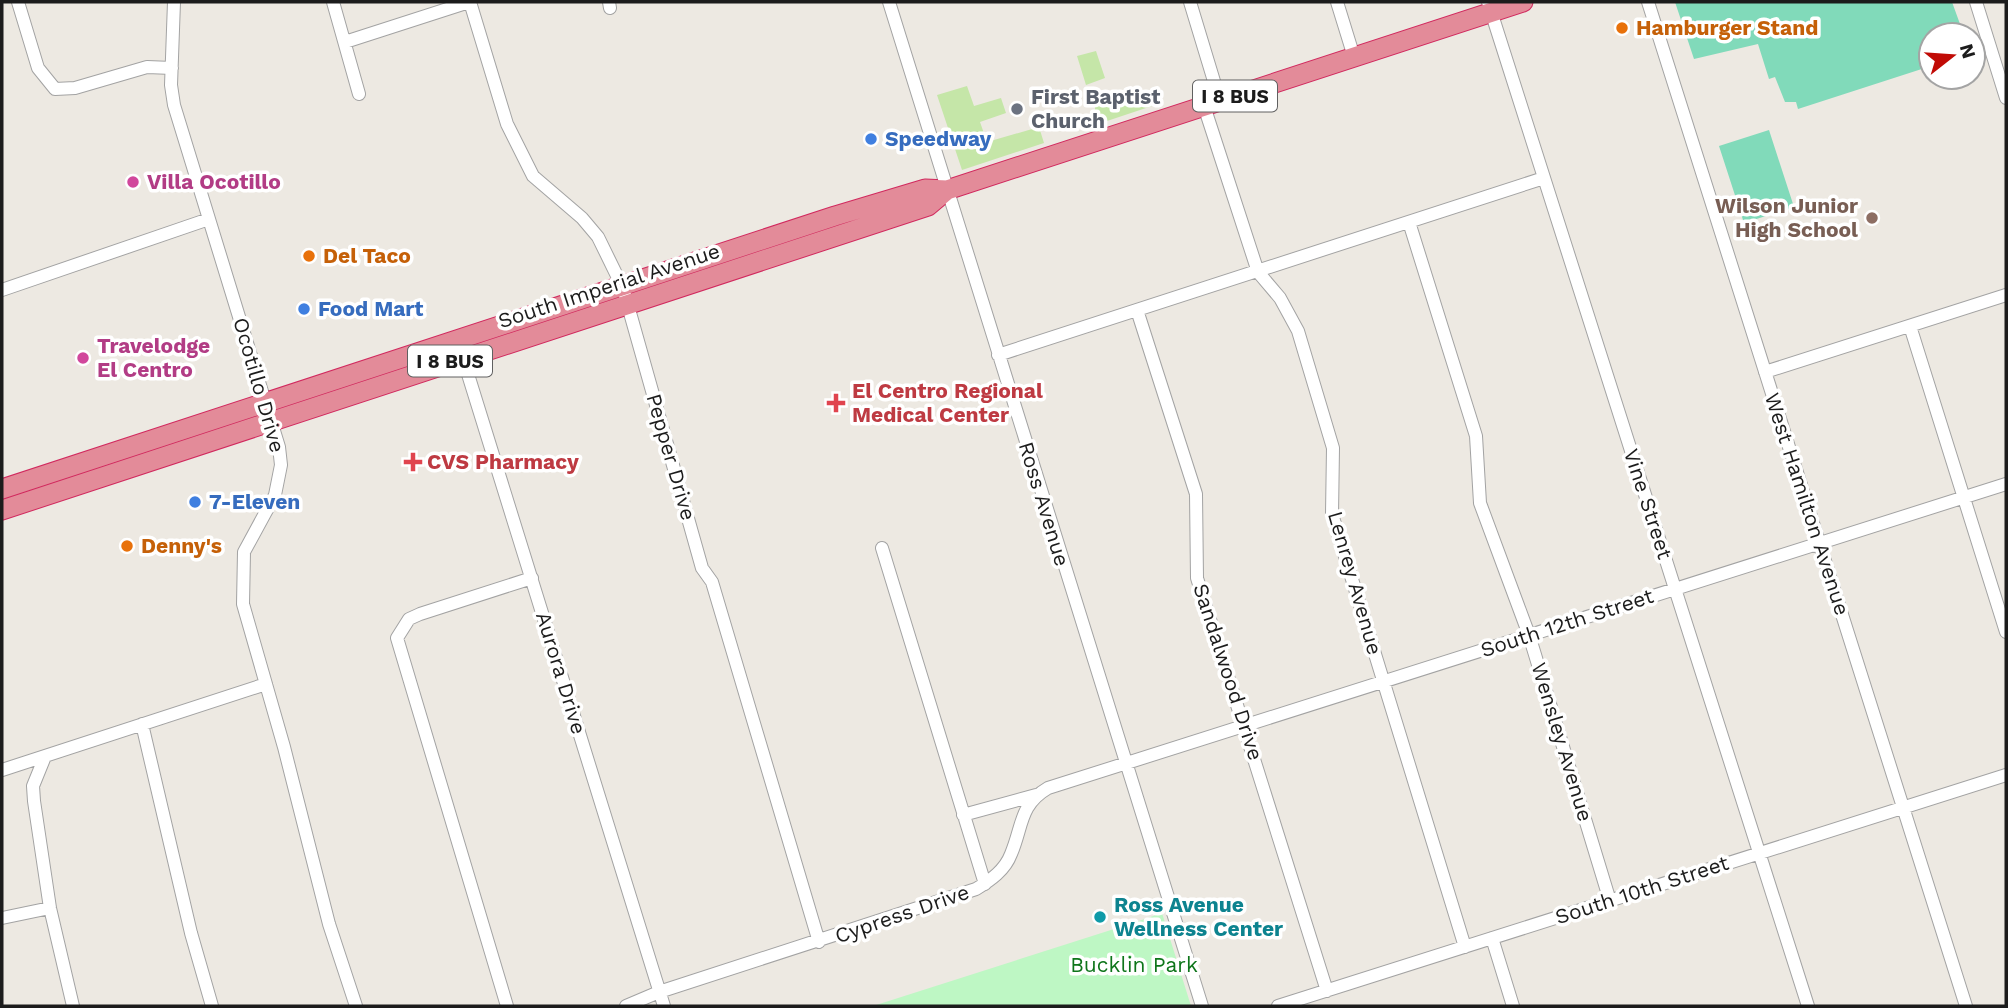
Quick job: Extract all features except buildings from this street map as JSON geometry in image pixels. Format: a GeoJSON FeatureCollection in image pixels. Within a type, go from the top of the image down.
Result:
{"type":"FeatureCollection","features":[{"type":"Feature","properties":{"kind":"highway","name":"South Imperial Avenue"},"geometry":{"type":"LineString","coordinates":[[2,489],[269,411],[785,243],[925,188],[947,190],[1354,57],[1490,7],[1523,2]]}},
{"type":"Feature","properties":{"kind":"highway","name":"South Imperial Avenue"},"geometry":{"type":"LineString","coordinates":[[2,510],[269,411]]}},
{"type":"Feature","properties":{"kind":"street"},"geometry":{"type":"LineString","coordinates":[[18,2],[38,68],[55,89],[75,88],[147,67],[172,68]]}},
{"type":"Feature","properties":{"kind":"street","name":"Ocotillo Drive"},"geometry":{"type":"LineString","coordinates":[[174,2],[174,105],[279,447],[279,481],[275,495],[244,552],[243,604],[329,924],[356,1006]]}},
{"type":"Feature","properties":{"kind":"street"},"geometry":{"type":"LineString","coordinates":[[333,2],[359,94]]}},
{"type":"Feature","properties":{"kind":"street"},"geometry":{"type":"LineString","coordinates":[[345,42],[469,2]]}},
{"type":"Feature","properties":{"kind":"street","name":"Pepper Drive"},"geometry":{"type":"LineString","coordinates":[[469,2],[507,124],[533,176],[582,218],[598,237],[625,295],[702,568],[712,582],[819,942]]}},
{"type":"Feature","properties":{"kind":"street","name":"Ross Avenue"},"geometry":{"type":"LineString","coordinates":[[889,2],[1202,1006]]}},
{"type":"Feature","properties":{"kind":"street","name":"Lenrey Avenue"},"geometry":{"type":"LineString","coordinates":[[1190,2],[1212,103],[1258,272],[1280,298],[1298,331],[1333,448],[1332,514],[1465,947]]}},
{"type":"Feature","properties":{"kind":"street"},"geometry":{"type":"LineString","coordinates":[[1337,2],[1354,57]]}},
{"type":"Feature","properties":{"kind":"street","name":"West Hamilton Avenue"},"geometry":{"type":"LineString","coordinates":[[1648,2],[1966,1006]]}},
{"type":"Feature","properties":{"kind":"street"},"geometry":{"type":"LineString","coordinates":[[1976,2],[2006,97]]}},
{"type":"Feature","properties":{"kind":"street","name":"Vine Street"},"geometry":{"type":"LineString","coordinates":[[1490,7],[1808,1006]]}},
{"type":"Feature","properties":{"kind":"street"},"geometry":{"type":"LineString","coordinates":[[998,355],[1544,177]]}},
{"type":"Feature","properties":{"kind":"street"},"geometry":{"type":"LineString","coordinates":[[2,290],[209,219]]}},
{"type":"Feature","properties":{"kind":"street","name":"Wensley Avenue"},"geometry":{"type":"LineString","coordinates":[[1409,222],[1476,436],[1480,503],[1530,635],[1610,901]]}},
{"type":"Feature","properties":{"kind":"street"},"geometry":{"type":"LineString","coordinates":[[1765,372],[2006,295]]}},
{"type":"Feature","properties":{"kind":"street","name":"Sandalwood Drive"},"geometry":{"type":"LineString","coordinates":[[1137,310],[1196,494],[1197,578],[1327,991]]}},
{"type":"Feature","properties":{"kind":"street"},"geometry":{"type":"LineString","coordinates":[[1910,326],[2006,632]]}},
{"type":"Feature","properties":{"kind":"street","name":"Aurora Drive"},"geometry":{"type":"LineString","coordinates":[[460,349],[664,1006]]}},
{"type":"Feature","properties":{"kind":"street","name":"South 12th Street"},"geometry":{"type":"LineString","coordinates":[[1127,763],[2006,484]]}},
{"type":"Feature","properties":{"kind":"street"},"geometry":{"type":"LineString","coordinates":[[881,548],[985,884]]}},
{"type":"Feature","properties":{"kind":"street"},"geometry":{"type":"LineString","coordinates":[[507,1006],[397,638],[400,629],[420,614],[532,578]]}},
{"type":"Feature","properties":{"kind":"street"},"geometry":{"type":"LineString","coordinates":[[2,770],[44,759],[266,684]]}},
{"type":"Feature","properties":{"kind":"street"},"geometry":{"type":"LineString","coordinates":[[142,724],[191,933],[212,1006]]}},
{"type":"Feature","properties":{"kind":"street"},"geometry":{"type":"LineString","coordinates":[[44,759],[33,786],[50,908],[73,1006]]}},
{"type":"Feature","properties":{"kind":"street"},"geometry":{"type":"LineString","coordinates":[[962,815],[1036,795],[1048,788],[1127,763]]}},
{"type":"Feature","properties":{"kind":"street","name":"South 10th Street"},"geometry":{"type":"LineString","coordinates":[[1278,1006],[2006,775]]}},
{"type":"Feature","properties":{"kind":"street","name":"Cypress Drive"},"geometry":{"type":"LineString","coordinates":[[626,1006],[659,992],[904,915],[985,884],[1005,866],[1012,852],[1025,807],[1036,795]]}},
{"type":"Feature","properties":{"kind":"street"},"geometry":{"type":"LineString","coordinates":[[2,918],[50,908]]}},
{"type":"Feature","properties":{"kind":"street"},"geometry":{"type":"LineString","coordinates":[[1492,938],[1513,1006]]}},
{"type":"Feature","properties":{"kind":"green space"},"geometry":{"type":"Polygon","coordinates":[[[1675,2],[1952,2],[1959,21],[1917,21],[1917,71],[1798,109],[1796,102],[1785,102],[1775,77],[1769,79],[1758,44],[1694,59],[1675,2]]]}},
{"type":"Feature","properties":{"kind":"green space"},"geometry":{"type":"Polygon","coordinates":[[[1096,51],[1105,78],[1086,85],[1077,56],[1096,51]]]}},
{"type":"Feature","properties":{"kind":"green space"},"geometry":{"type":"Polygon","coordinates":[[[967,86],[974,106],[1001,98],[1006,113],[980,122],[987,142],[1039,127],[1044,143],[962,170],[937,95],[967,86]]]}},
{"type":"Feature","properties":{"kind":"green space"},"geometry":{"type":"Polygon","coordinates":[[[1148,96],[1152,106],[1095,125],[1095,107],[1113,102],[1120,105],[1148,96]]]}},
{"type":"Feature","properties":{"kind":"green space"},"geometry":{"type":"Polygon","coordinates":[[[1769,130],[1794,207],[1744,223],[1719,146],[1769,130]]]}},
{"type":"Feature","properties":{"kind":"green space","name":"Bucklin Park"},"geometry":{"type":"Polygon","coordinates":[[[1162,913],[1191,1006],[873,1006],[1136,922],[1162,913]]]}},
{"type":"Feature","properties":{"kind":"place","name":"Hamburger Stand"},"geometry":{"type":"Point","coordinates":[1622,28]}},
{"type":"Feature","properties":{"kind":"place","name":"First Baptist Church"},"geometry":{"type":"Point","coordinates":[1017,109]}},
{"type":"Feature","properties":{"kind":"place","name":"Speedway"},"geometry":{"type":"Point","coordinates":[871,139]}},
{"type":"Feature","properties":{"kind":"place","name":"Villa Ocotillo"},"geometry":{"type":"Point","coordinates":[133,182]}},
{"type":"Feature","properties":{"kind":"place","name":"Wilson Junior High School"},"geometry":{"type":"Point","coordinates":[1872,218]}},
{"type":"Feature","properties":{"kind":"place","name":"Del Taco"},"geometry":{"type":"Point","coordinates":[309,256]}},
{"type":"Feature","properties":{"kind":"place","name":"Food Mart"},"geometry":{"type":"Point","coordinates":[304,309]}},
{"type":"Feature","properties":{"kind":"place","name":"Travelodge El Centro"},"geometry":{"type":"Point","coordinates":[83,358]}},
{"type":"Feature","properties":{"kind":"place","name":"El Centro Regional Medical Center"},"geometry":{"type":"Point","coordinates":[836,403]}},
{"type":"Feature","properties":{"kind":"place","name":"CVS Pharmacy"},"geometry":{"type":"Point","coordinates":[413,462]}},
{"type":"Feature","properties":{"kind":"place","name":"7-Eleven"},"geometry":{"type":"Point","coordinates":[195,502]}},
{"type":"Feature","properties":{"kind":"place","name":"Denny's"},"geometry":{"type":"Point","coordinates":[127,546]}},
{"type":"Feature","properties":{"kind":"place","name":"Ross Avenue Wellness Center"},"geometry":{"type":"Point","coordinates":[1100,917]}}]}
